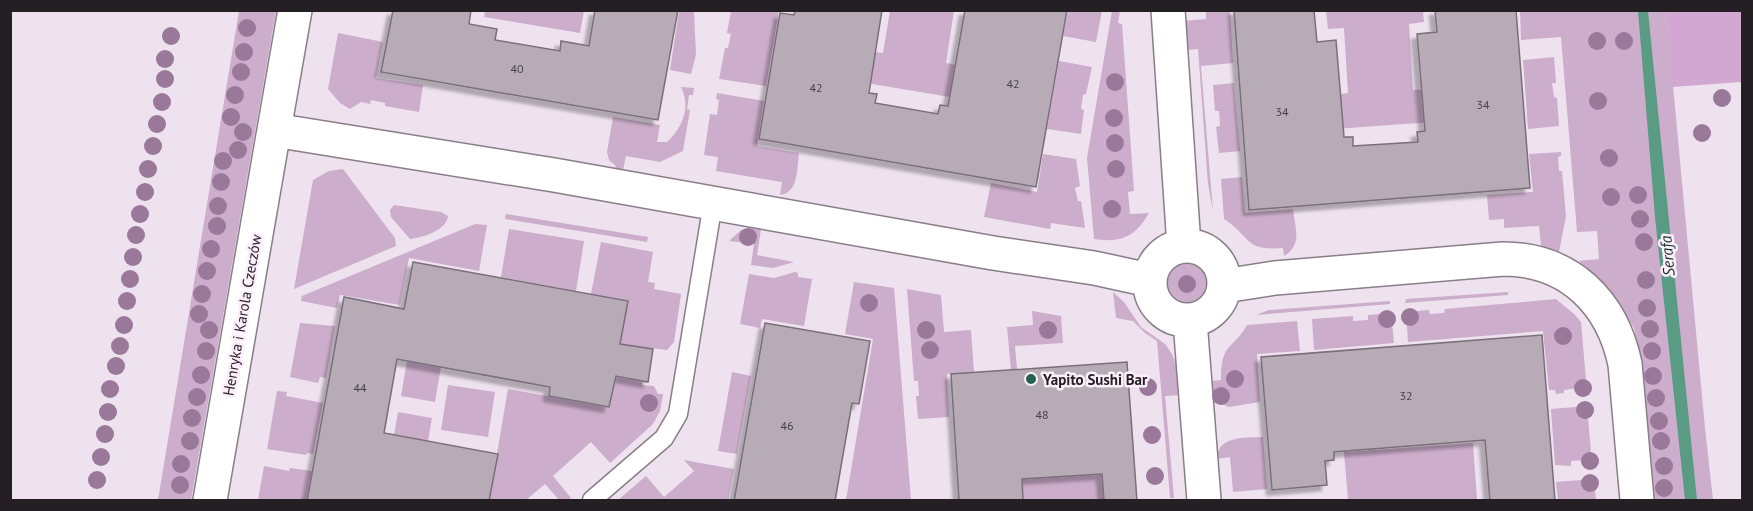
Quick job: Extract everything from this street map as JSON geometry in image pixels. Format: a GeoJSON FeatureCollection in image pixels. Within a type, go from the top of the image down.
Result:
{"type":"FeatureCollection","features":[{"type":"Feature","properties":{"kind":"street","name":"Henryka i Karola Czeczów"},"geometry":{"type":"LineString","coordinates":[[210,501],[296,10]]}},
{"type":"Feature","properties":{"kind":"street"},"geometry":{"type":"LineString","coordinates":[[1168,10],[1184,246]]}},
{"type":"Feature","properties":{"kind":"street"},"geometry":{"type":"LineString","coordinates":[[274,130],[713,203],[993,253],[1094,268],[1149,280]]}},
{"type":"Feature","properties":{"kind":"street"},"geometry":{"type":"LineString","coordinates":[[1184,246],[1201,249],[1213,257],[1221,268],[1224,286],[1223,295],[1215,308],[1205,316],[1190,321],[1172,318],[1159,308],[1152,299],[1149,280],[1161,256],[1184,246]]}},
{"type":"Feature","properties":{"kind":"street"},"geometry":{"type":"LineString","coordinates":[[1224,286],[1275,278],[1503,259],[1528,261],[1561,272],[1587,291],[1600,304],[1616,331],[1621,346],[1625,364],[1637,501]]}},
{"type":"Feature","properties":{"kind":"street"},"geometry":{"type":"LineString","coordinates":[[1190,321],[1204,501]]}},
{"type":"Feature","properties":{"kind":"lane"},"geometry":{"type":"LineString","coordinates":[[592,501],[664,438],[678,414],[713,203]]}},
{"type":"Feature","properties":{"kind":"shaded area"},"geometry":{"type":"Polygon","coordinates":[[[485,10],[584,11],[580,33],[484,17],[485,10]]]}},
{"type":"Feature","properties":{"kind":"shaded area"},"geometry":{"type":"Polygon","coordinates":[[[239,11],[276,11],[191,500],[158,500],[239,11]]]}},
{"type":"Feature","properties":{"kind":"shaded area"},"geometry":{"type":"Polygon","coordinates":[[[679,11],[694,11],[696,55],[691,74],[670,70],[679,11]]]}},
{"type":"Feature","properties":{"kind":"shaded area"},"geometry":{"type":"Polygon","coordinates":[[[731,11],[779,11],[766,86],[719,79],[725,48],[728,48],[731,34],[727,33],[731,11]]]}},
{"type":"Feature","properties":{"kind":"shaded area"},"geometry":{"type":"Polygon","coordinates":[[[890,11],[954,11],[946,63],[962,66],[956,98],[860,82],[865,51],[883,53],[890,11]]]}},
{"type":"Feature","properties":{"kind":"shaded area"},"geometry":{"type":"Polygon","coordinates":[[[1068,11],[1102,11],[1096,42],[1063,36],[1068,11]]]}},
{"type":"Feature","properties":{"kind":"shaded area"},"geometry":{"type":"Polygon","coordinates":[[[1112,11],[1120,11],[1118,23],[1122,24],[1134,191],[1128,192],[1130,214],[1149,213],[1133,233],[1120,239],[1104,240],[1094,239],[1087,158],[1112,11]]]}},
{"type":"Feature","properties":{"kind":"shaded area"},"geometry":{"type":"Polygon","coordinates":[[[1206,11],[1230,11],[1233,63],[1201,66],[1213,211],[1208,184],[1198,49],[1184,50],[1182,21],[1206,19],[1206,11]]]}},
{"type":"Feature","properties":{"kind":"shaded area"},"geometry":{"type":"Polygon","coordinates":[[[1326,11],[1423,11],[1424,22],[1409,24],[1413,90],[1429,89],[1432,122],[1334,129],[1332,95],[1348,93],[1344,28],[1328,29],[1326,11]]]}},
{"type":"Feature","properties":{"kind":"shaded area"},"geometry":{"type":"Polygon","coordinates":[[[1520,11],[1666,11],[1713,500],[1654,500],[1641,358],[1634,328],[1617,299],[1579,261],[1599,259],[1597,231],[1577,232],[1561,37],[1521,40],[1520,11]]]}},
{"type":"Feature","properties":{"kind":"shaded area"},"geometry":{"type":"Polygon","coordinates":[[[1666,11],[1742,11],[1742,82],[1672,87],[1666,11]]]}},
{"type":"Feature","properties":{"kind":"shaded area"},"geometry":{"type":"Polygon","coordinates":[[[338,33],[383,42],[376,78],[423,85],[419,112],[385,106],[385,103],[371,100],[370,104],[361,102],[350,109],[340,103],[328,89],[338,33]]]}},
{"type":"Feature","properties":{"kind":"shaded area"},"geometry":{"type":"Polygon","coordinates":[[[1554,57],[1556,83],[1552,83],[1554,97],[1557,98],[1559,126],[1528,129],[1523,60],[1554,57]]]}},
{"type":"Feature","properties":{"kind":"shaded area"},"geometry":{"type":"Polygon","coordinates":[[[1059,61],[1092,67],[1086,94],[1083,95],[1081,134],[1047,129],[1059,61]]]}},
{"type":"Feature","properties":{"kind":"shaded area"},"geometry":{"type":"Polygon","coordinates":[[[1234,83],[1240,151],[1219,153],[1216,127],[1220,126],[1219,111],[1215,111],[1213,85],[1234,83]]]}},
{"type":"Feature","properties":{"kind":"shaded area"},"geometry":{"type":"Polygon","coordinates":[[[681,87],[694,88],[693,95],[689,95],[687,109],[690,110],[683,151],[660,162],[626,156],[623,170],[615,168],[607,152],[613,117],[660,125],[657,142],[667,142],[677,130],[684,116],[685,102],[681,87]]]}},
{"type":"Feature","properties":{"kind":"shaded area"},"geometry":{"type":"Polygon","coordinates":[[[717,93],[764,101],[757,146],[799,153],[796,178],[791,190],[780,195],[782,182],[716,171],[718,157],[704,155],[710,114],[717,115],[719,100],[716,99],[717,93]]]}},
{"type":"Feature","properties":{"kind":"shaded area"},"geometry":{"type":"Polygon","coordinates":[[[1561,152],[1561,156],[1558,157],[1559,171],[1562,171],[1566,216],[1559,252],[1541,246],[1539,226],[1504,228],[1504,219],[1489,220],[1487,195],[1533,192],[1529,154],[1561,152]]]}},
{"type":"Feature","properties":{"kind":"shaded area"},"geometry":{"type":"Polygon","coordinates":[[[1043,154],[1076,159],[1080,186],[1075,188],[1078,201],[1081,201],[1085,228],[1051,223],[1050,229],[984,217],[991,183],[1037,192],[1043,154]]]}},
{"type":"Feature","properties":{"kind":"shaded area"},"geometry":{"type":"Polygon","coordinates":[[[343,169],[395,238],[396,246],[294,289],[313,180],[329,171],[343,169]]]}},
{"type":"Feature","properties":{"kind":"shaded area"},"geometry":{"type":"Polygon","coordinates":[[[1242,177],[1245,213],[1293,209],[1296,241],[1284,256],[1283,248],[1254,245],[1224,219],[1221,179],[1242,177]]]}},
{"type":"Feature","properties":{"kind":"shaded area"},"geometry":{"type":"Polygon","coordinates":[[[394,205],[441,212],[448,216],[447,221],[439,229],[427,235],[410,239],[391,217],[390,210],[394,205]]]}},
{"type":"Feature","properties":{"kind":"shaded area"},"geometry":{"type":"Polygon","coordinates":[[[506,214],[648,237],[647,242],[505,219],[506,214]]]}},
{"type":"Feature","properties":{"kind":"shaded area"},"geometry":{"type":"Polygon","coordinates":[[[475,224],[487,225],[479,271],[409,258],[400,305],[340,295],[337,308],[301,301],[302,296],[475,224]]]}},
{"type":"Feature","properties":{"kind":"shaded area"},"geometry":{"type":"Polygon","coordinates":[[[509,229],[584,241],[576,291],[501,277],[509,229]]]}},
{"type":"Feature","properties":{"kind":"shaded area"},"geometry":{"type":"Polygon","coordinates":[[[761,229],[757,255],[794,262],[773,268],[751,265],[754,244],[729,241],[741,230],[761,229]]]}},
{"type":"Feature","properties":{"kind":"shaded area"},"geometry":{"type":"Polygon","coordinates":[[[601,242],[653,252],[648,282],[655,283],[654,289],[681,294],[674,342],[667,350],[620,344],[628,301],[591,294],[601,242]]]}},
{"type":"Feature","properties":{"kind":"shaded area"},"geometry":{"type":"Polygon","coordinates":[[[1182,257],[1192,257],[1202,261],[1210,269],[1214,284],[1210,299],[1202,307],[1192,311],[1182,311],[1172,307],[1164,299],[1160,289],[1160,279],[1164,269],[1172,261],[1182,257]]]}},
{"type":"Feature","properties":{"kind":"shaded area"},"geometry":{"type":"Polygon","coordinates":[[[798,273],[798,277],[812,279],[804,326],[762,319],[760,328],[740,324],[749,274],[774,278],[798,273]]]}},
{"type":"Feature","properties":{"kind":"shaded area"},"geometry":{"type":"Polygon","coordinates":[[[854,282],[894,288],[911,500],[846,500],[873,339],[845,334],[854,282]]]}},
{"type":"Feature","properties":{"kind":"shaded area"},"geometry":{"type":"Polygon","coordinates":[[[907,289],[941,295],[944,332],[971,330],[974,372],[947,374],[949,417],[918,419],[916,396],[919,396],[918,381],[914,381],[907,289]]]}},
{"type":"Feature","properties":{"kind":"shaded area"},"geometry":{"type":"Polygon","coordinates":[[[1113,292],[1124,302],[1141,327],[1165,344],[1178,370],[1179,395],[1165,396],[1174,498],[1170,498],[1157,341],[1133,321],[1116,318],[1113,292]]]}},
{"type":"Feature","properties":{"kind":"shaded area"},"geometry":{"type":"Polygon","coordinates":[[[1508,292],[1508,295],[1405,303],[1406,299],[1508,292]]]}},
{"type":"Feature","properties":{"kind":"shaded area"},"geometry":{"type":"Polygon","coordinates":[[[1556,299],[1581,322],[1587,391],[1578,391],[1577,388],[1556,394],[1555,390],[1549,390],[1543,331],[1408,342],[1406,312],[1429,310],[1430,314],[1444,313],[1445,309],[1556,299]]]}},
{"type":"Feature","properties":{"kind":"shaded area"},"geometry":{"type":"Polygon","coordinates":[[[1390,301],[1390,304],[1256,315],[1269,310],[1390,301]]]}},
{"type":"Feature","properties":{"kind":"shaded area"},"geometry":{"type":"Polygon","coordinates":[[[1032,311],[1061,316],[1063,343],[1015,346],[1017,369],[1011,370],[1007,327],[1033,325],[1032,311]]]}},
{"type":"Feature","properties":{"kind":"shaded area"},"geometry":{"type":"Polygon","coordinates":[[[1391,313],[1394,343],[1314,350],[1312,319],[1353,316],[1353,321],[1368,320],[1368,315],[1391,313]]]}},
{"type":"Feature","properties":{"kind":"shaded area"},"geometry":{"type":"Polygon","coordinates":[[[1297,321],[1300,351],[1257,354],[1260,402],[1229,407],[1216,402],[1212,395],[1211,381],[1221,380],[1225,353],[1247,325],[1297,321]]]}},
{"type":"Feature","properties":{"kind":"shaded area"},"geometry":{"type":"Polygon","coordinates":[[[300,323],[335,326],[326,378],[320,377],[318,383],[290,377],[300,323]]]}},
{"type":"Feature","properties":{"kind":"shaded area"},"geometry":{"type":"Polygon","coordinates":[[[408,355],[442,361],[435,402],[401,396],[408,355]]]}},
{"type":"Feature","properties":{"kind":"shaded area"},"geometry":{"type":"Polygon","coordinates":[[[732,372],[751,376],[737,454],[718,451],[732,372]]]}},
{"type":"Feature","properties":{"kind":"shaded area"},"geometry":{"type":"Polygon","coordinates":[[[615,377],[642,381],[642,385],[654,386],[658,394],[663,394],[660,411],[653,424],[610,463],[591,442],[553,476],[571,498],[568,500],[559,500],[545,484],[526,500],[489,500],[508,389],[609,407],[615,377]]]}},
{"type":"Feature","properties":{"kind":"shaded area"},"geometry":{"type":"Polygon","coordinates":[[[448,385],[495,392],[488,437],[441,430],[448,385]]]}},
{"type":"Feature","properties":{"kind":"shaded area"},"geometry":{"type":"Polygon","coordinates":[[[277,391],[287,392],[286,396],[323,403],[313,454],[267,449],[277,391]]]}},
{"type":"Feature","properties":{"kind":"shaded area"},"geometry":{"type":"Polygon","coordinates":[[[1587,406],[1592,464],[1586,464],[1585,460],[1571,461],[1571,466],[1555,465],[1551,409],[1587,406]]]}},
{"type":"Feature","properties":{"kind":"shaded area"},"geometry":{"type":"Polygon","coordinates":[[[398,412],[432,418],[425,458],[391,452],[398,412]]]}},
{"type":"Feature","properties":{"kind":"shaded area"},"geometry":{"type":"Polygon","coordinates":[[[1263,437],[1267,489],[1233,492],[1230,457],[1217,459],[1218,451],[1234,439],[1263,437]]]}},
{"type":"Feature","properties":{"kind":"shaded area"},"geometry":{"type":"Polygon","coordinates":[[[1473,443],[1477,500],[1348,500],[1344,452],[1473,443]]]}},
{"type":"Feature","properties":{"kind":"shaded area"},"geometry":{"type":"Polygon","coordinates":[[[1019,450],[1102,474],[1104,500],[1023,500],[1019,450]]]}},
{"type":"Feature","properties":{"kind":"shaded area"},"geometry":{"type":"Polygon","coordinates":[[[684,460],[734,469],[728,500],[618,500],[646,476],[664,497],[694,471],[684,460]]]}},
{"type":"Feature","properties":{"kind":"shaded area"},"geometry":{"type":"Polygon","coordinates":[[[264,466],[289,471],[290,468],[312,471],[307,500],[258,500],[264,466]]]}},
{"type":"Feature","properties":{"kind":"shaded area"},"geometry":{"type":"Polygon","coordinates":[[[1594,479],[1596,500],[1558,500],[1556,482],[1594,479]]]}},
{"type":"Feature","properties":{"kind":"water","name":"Serafa"},"geometry":{"type":"Polygon","coordinates":[[[1638,11],[1648,11],[1697,500],[1685,500],[1655,217],[1638,11]]]}},
{"type":"Feature","properties":{"kind":"building"},"geometry":{"type":"Polygon","coordinates":[[[393,10],[471,10],[469,24],[497,29],[495,40],[560,51],[561,41],[589,46],[595,10],[678,10],[658,120],[381,72],[393,10]]]}},
{"type":"Feature","properties":{"kind":"building"},"geometry":{"type":"Polygon","coordinates":[[[795,10],[882,10],[869,93],[877,94],[875,103],[938,114],[940,105],[948,106],[965,10],[1067,10],[1036,187],[759,139],[780,13],[794,15],[795,10]]]}},
{"type":"Feature","properties":{"kind":"building"},"geometry":{"type":"Polygon","coordinates":[[[1234,10],[1314,10],[1317,42],[1336,40],[1344,137],[1353,137],[1353,146],[1418,142],[1417,132],[1425,131],[1417,34],[1437,32],[1435,10],[1516,10],[1530,188],[1249,210],[1234,10]]]}},
{"type":"Feature","properties":{"kind":"building"},"geometry":{"type":"Polygon","coordinates":[[[413,262],[628,301],[620,344],[653,349],[648,382],[616,376],[609,407],[549,396],[550,387],[397,359],[384,433],[498,454],[489,501],[307,501],[344,297],[404,309],[413,262]]]}},
{"type":"Feature","properties":{"kind":"building"},"geometry":{"type":"Polygon","coordinates":[[[765,323],[870,341],[859,404],[852,403],[835,501],[734,501],[765,323]]]}},
{"type":"Feature","properties":{"kind":"building"},"geometry":{"type":"Polygon","coordinates":[[[1542,335],[1555,501],[1490,501],[1485,440],[1334,452],[1334,460],[1325,461],[1327,485],[1272,490],[1261,357],[1542,335]]]}},
{"type":"Feature","properties":{"kind":"building"},"geometry":{"type":"Polygon","coordinates":[[[1127,362],[1137,501],[1104,501],[1102,474],[1022,479],[1023,501],[959,501],[951,374],[1127,362]]]}},
{"type":"Feature","properties":{"kind":"place","name":"Yapito Sushi Bar"},"geometry":{"type":"Point","coordinates":[1031,379]}}]}
